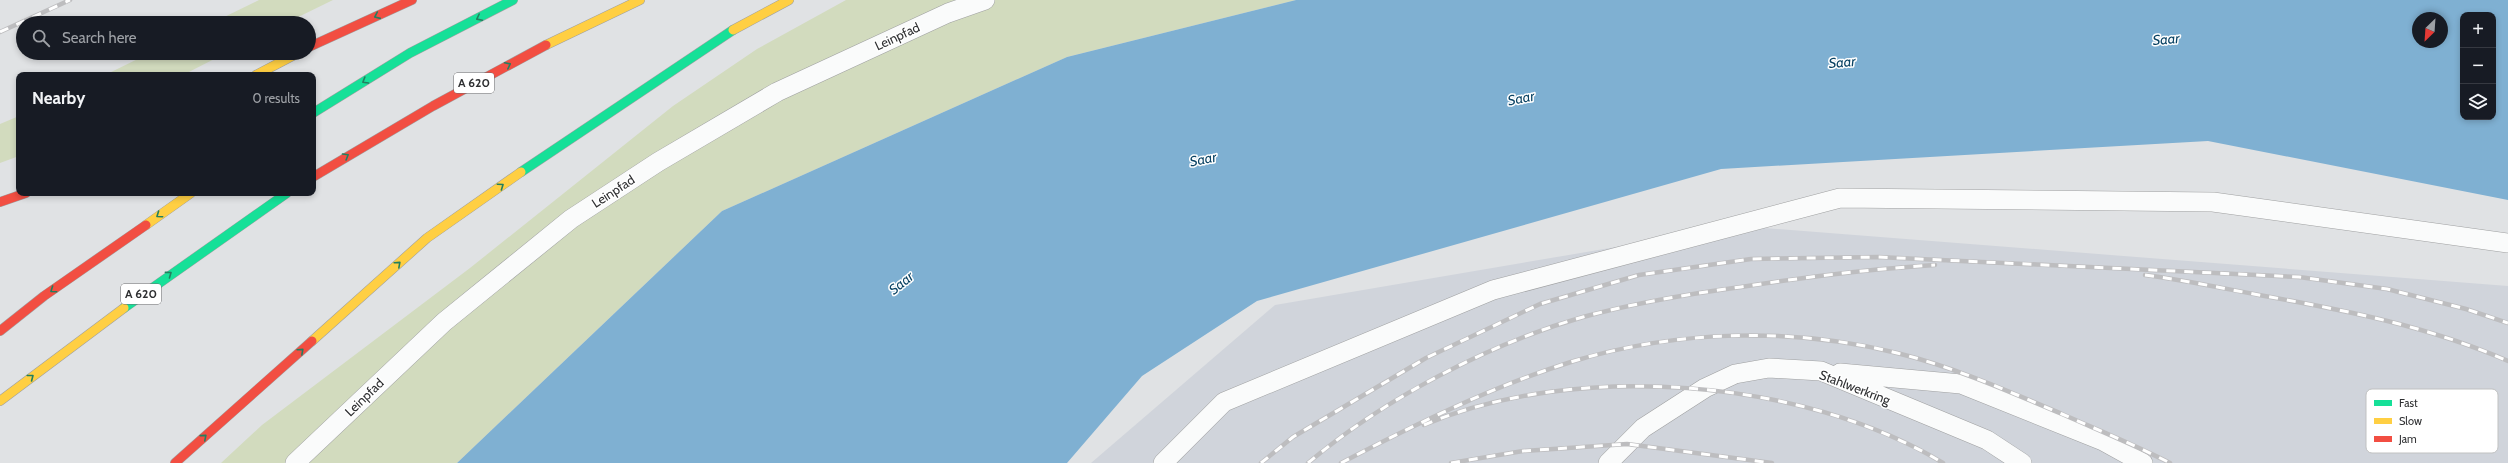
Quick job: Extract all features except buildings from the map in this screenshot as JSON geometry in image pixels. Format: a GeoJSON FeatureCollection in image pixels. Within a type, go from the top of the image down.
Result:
{"type":"FeatureCollection","features":[{"type":"Feature","properties":{"kind":"highway"},"geometry":{"type":"LineString","coordinates":[[316,44],[412,0]]}},
{"type":"Feature","properties":{"kind":"highway"},"geometry":{"type":"LineString","coordinates":[[316,111],[410,53],[513,0]]}},
{"type":"Feature","properties":{"kind":"highway","name":"A 620"},"geometry":{"type":"LineString","coordinates":[[316,174],[431,105],[603,16],[640,0]]}},
{"type":"Feature","properties":{"kind":"highway"},"geometry":{"type":"LineString","coordinates":[[175,463],[427,238],[588,125],[742,24],[789,0]]}},
{"type":"Feature","properties":{"kind":"highway"},"geometry":{"type":"LineString","coordinates":[[262,72],[285,60]]}},
{"type":"Feature","properties":{"kind":"highway"},"geometry":{"type":"LineString","coordinates":[[0,202],[17,196]]}},
{"type":"Feature","properties":{"kind":"highway"},"geometry":{"type":"LineString","coordinates":[[0,332],[44,296],[187,196]]}},
{"type":"Feature","properties":{"kind":"highway","name":"A 620"},"geometry":{"type":"LineString","coordinates":[[0,401],[188,260],[283,196]]}},
{"type":"Feature","properties":{"kind":"lane","name":"Leinpfad"},"geometry":{"type":"LineString","coordinates":[[295,463],[444,322],[571,219],[658,162],[777,92],[948,13],[985,0]]}},
{"type":"Feature","properties":{"kind":"lane"},"geometry":{"type":"LineString","coordinates":[[1163,463],[1224,402],[1493,290],[1840,198],[2213,202],[2508,243]]}},
{"type":"Feature","properties":{"kind":"lane","name":"Stahlwerkring"},"geometry":{"type":"LineString","coordinates":[[1608,463],[1643,428],[1705,388],[1734,374],[1770,368],[1821,371],[1987,440],[2022,463]]}},
{"type":"Feature","properties":{"kind":"lane"},"geometry":{"type":"LineString","coordinates":[[1821,371],[1961,384],[2103,441],[2143,463]]}},
{"type":"Feature","properties":{"kind":"shaded area"},"geometry":{"type":"Polygon","coordinates":[[[1739,226],[2508,286],[2508,463],[1091,463],[1275,305],[1739,226]]]}},
{"type":"Feature","properties":{"kind":"green space"},"geometry":{"type":"Polygon","coordinates":[[[259,0],[333,0],[300,16],[226,16],[259,0]]]}},
{"type":"Feature","properties":{"kind":"green space"},"geometry":{"type":"Polygon","coordinates":[[[846,0],[1296,0],[1067,57],[722,211],[457,463],[221,463],[262,425],[470,268],[673,106],[757,49],[846,0]]]}},
{"type":"Feature","properties":{"kind":"green space"},"geometry":{"type":"Polygon","coordinates":[[[136,60],[212,60],[189,72],[111,72],[136,60]]]}},
{"type":"Feature","properties":{"kind":"green space"},"geometry":{"type":"Polygon","coordinates":[[[16,117],[16,157],[0,163],[0,124],[16,117]]]}},
{"type":"Feature","properties":{"kind":"water","name":"Saar"},"geometry":{"type":"Polygon","coordinates":[[[1296,0],[2508,0],[2508,200],[2208,141],[1721,169],[1257,301],[1142,376],[1067,463],[457,463],[722,211],[1067,57],[1296,0]]]}},
{"type":"Feature","properties":{"kind":"railway"},"geometry":{"type":"LineString","coordinates":[[35,16],[70,0]]}},
{"type":"Feature","properties":{"kind":"railway"},"geometry":{"type":"LineString","coordinates":[[0,32],[16,25]]}},
{"type":"Feature","properties":{"kind":"railway"},"geometry":{"type":"LineString","coordinates":[[1261,463],[1293,437],[1426,358],[1540,304],[1639,275],[1751,259],[1878,257],[2299,277],[2387,289],[2466,309],[2508,323]]}},
{"type":"Feature","properties":{"kind":"railway"},"geometry":{"type":"LineString","coordinates":[[1308,463],[1338,439],[1370,417],[1438,376],[1474,358],[1547,328],[1603,312],[1681,296],[1838,274],[1935,265]]}},
{"type":"Feature","properties":{"kind":"railway"},"geometry":{"type":"LineString","coordinates":[[2145,275],[2291,301],[2385,320],[2447,338],[2508,361]]}},
{"type":"Feature","properties":{"kind":"railway"},"geometry":{"type":"LineString","coordinates":[[1341,463],[1398,434],[1484,394],[1574,361],[1654,343],[1694,338],[1735,336],[1776,336],[1817,339],[1897,353],[1939,365],[2001,388],[2170,463]]}},
{"type":"Feature","properties":{"kind":"railway"},"geometry":{"type":"LineString","coordinates":[[1424,425],[1484,405],[1549,392],[1618,386],[1688,388],[1757,397],[1824,412],[1887,434],[1943,463]]}},
{"type":"Feature","properties":{"kind":"railway"},"geometry":{"type":"LineString","coordinates":[[1451,463],[1523,451],[1627,444],[1772,463]]}},
{"type":"Feature","properties":{"kind":"traffic: fast"},"geometry":{"type":"LineString","coordinates":[[316,111],[410,53],[513,0]]}},
{"type":"Feature","properties":{"kind":"traffic: fast"},"geometry":{"type":"LineString","coordinates":[[521,172],[733,30]]}},
{"type":"Feature","properties":{"kind":"traffic: fast"},"geometry":{"type":"LineString","coordinates":[[124,308],[283,196]]}},
{"type":"Feature","properties":{"kind":"traffic: slow"},"geometry":{"type":"LineString","coordinates":[[546,45],[640,0]]}},
{"type":"Feature","properties":{"kind":"traffic: slow"},"geometry":{"type":"LineString","coordinates":[[733,30],[789,0]]}},
{"type":"Feature","properties":{"kind":"traffic: slow"},"geometry":{"type":"LineString","coordinates":[[262,72],[285,60]]}},
{"type":"Feature","properties":{"kind":"traffic: slow"},"geometry":{"type":"LineString","coordinates":[[312,341],[427,238],[521,172]]}},
{"type":"Feature","properties":{"kind":"traffic: slow"},"geometry":{"type":"LineString","coordinates":[[146,225],[187,196]]}},
{"type":"Feature","properties":{"kind":"traffic: slow"},"geometry":{"type":"LineString","coordinates":[[0,401],[124,308]]}},
{"type":"Feature","properties":{"kind":"traffic: jam"},"geometry":{"type":"LineString","coordinates":[[316,44],[412,0]]}},
{"type":"Feature","properties":{"kind":"traffic: jam"},"geometry":{"type":"LineString","coordinates":[[316,175],[433,106],[546,45]]}},
{"type":"Feature","properties":{"kind":"traffic: jam"},"geometry":{"type":"LineString","coordinates":[[0,202],[17,196]]}},
{"type":"Feature","properties":{"kind":"traffic: jam"},"geometry":{"type":"LineString","coordinates":[[0,331],[44,296],[146,225]]}},
{"type":"Feature","properties":{"kind":"traffic: jam"},"geometry":{"type":"LineString","coordinates":[[175,463],[312,341]]}}]}
